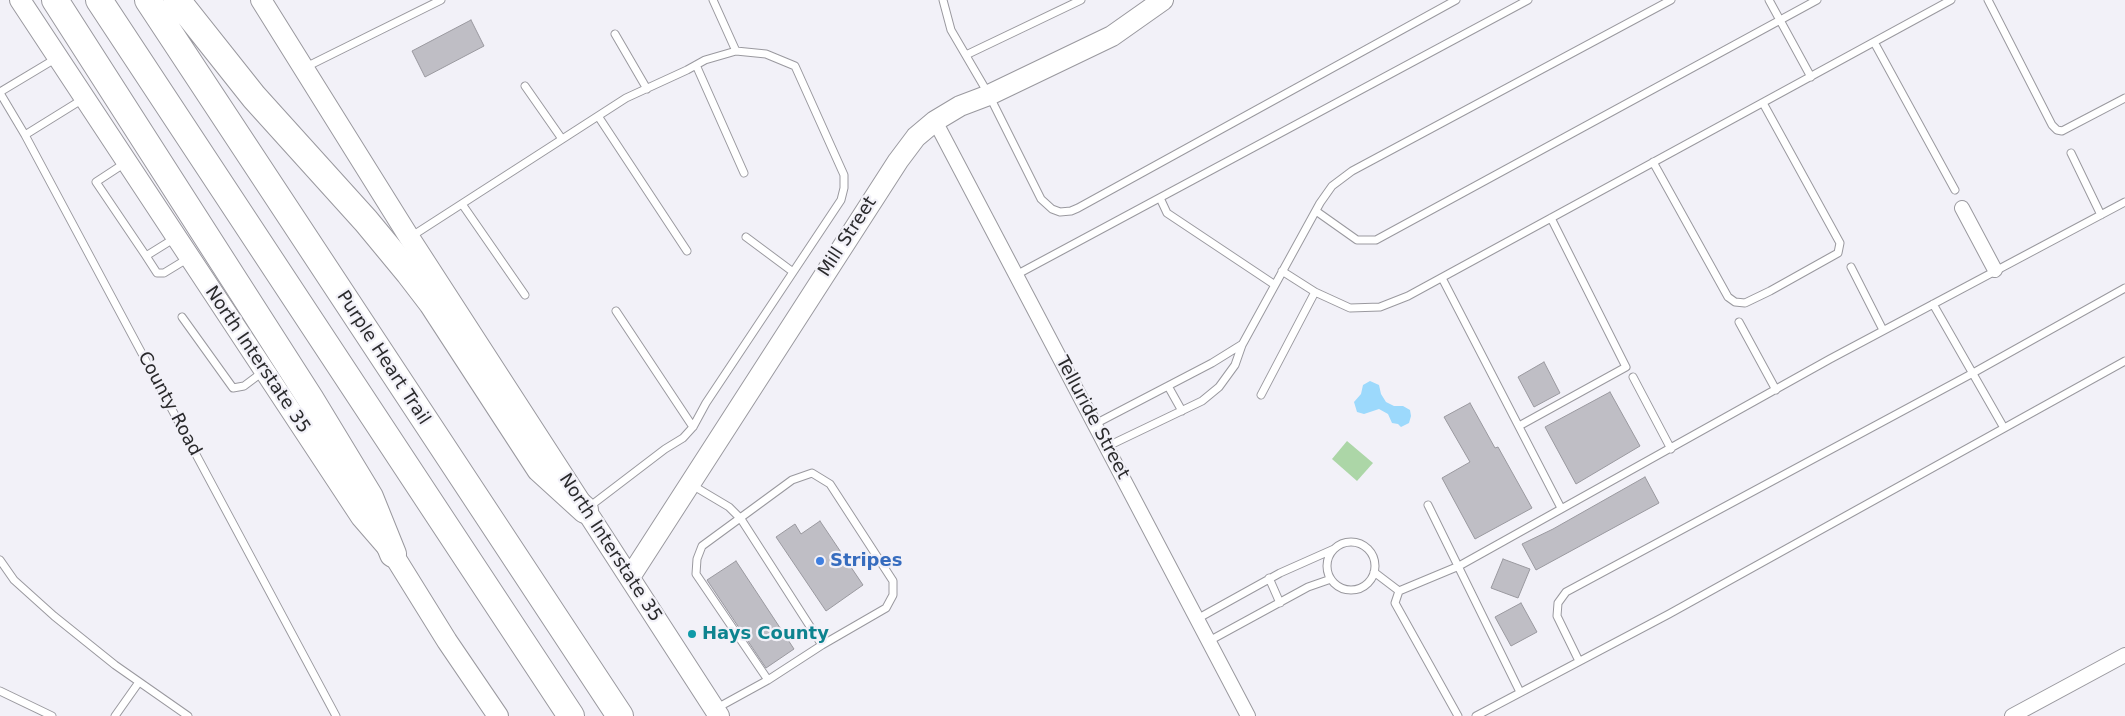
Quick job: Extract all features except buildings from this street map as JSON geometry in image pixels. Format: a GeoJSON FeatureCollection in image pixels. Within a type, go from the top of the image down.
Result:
{"type":"FeatureCollection","features":[{"type":"Feature","properties":{"kind":"highway"},"geometry":{"type":"LineString","coordinates":[[55,0],[310,398],[370,497],[393,554]]}},
{"type":"Feature","properties":{"kind":"highway"},"geometry":{"type":"LineString","coordinates":[[99,0],[571,716]]}},
{"type":"Feature","properties":{"kind":"highway","name":"Purple Heart Trail"},"geometry":{"type":"LineString","coordinates":[[148,0],[620,716]]}},
{"type":"Feature","properties":{"kind":"highway"},"geometry":{"type":"LineString","coordinates":[[177,0],[260,104],[366,221],[409,273],[432,303],[540,469],[585,510]]}},
{"type":"Feature","properties":{"kind":"main road","name":"North Interstate 35"},"geometry":{"type":"LineString","coordinates":[[20,0],[361,517],[393,554],[447,641],[498,716]]}},
{"type":"Feature","properties":{"kind":"main road","name":"North Interstate 35"},"geometry":{"type":"LineString","coordinates":[[261,0],[409,237],[717,713]]}},
{"type":"Feature","properties":{"kind":"main road","name":"Mill Street"},"geometry":{"type":"LineString","coordinates":[[630,577],[898,160],[916,137],[935,121],[960,106],[989,95],[1112,36],[1163,0]]}},
{"type":"Feature","properties":{"kind":"street","name":"Telluride Street"},"geometry":{"type":"LineString","coordinates":[[935,121],[1248,716]]}},
{"type":"Feature","properties":{"kind":"street"},"geometry":{"type":"LineString","coordinates":[[1962,208],[1995,270]]}},
{"type":"Feature","properties":{"kind":"street"},"geometry":{"type":"LineString","coordinates":[[2012,716],[2125,655]]}},
{"type":"Feature","properties":{"kind":"lane"},"geometry":{"type":"LineString","coordinates":[[304,68],[441,0]]}},
{"type":"Feature","properties":{"kind":"lane"},"geometry":{"type":"LineString","coordinates":[[713,0],[736,52]]}},
{"type":"Feature","properties":{"kind":"lane"},"geometry":{"type":"LineString","coordinates":[[943,0],[951,30],[989,95],[1041,199],[1052,210],[1060,212],[1071,211],[1456,0]]}},
{"type":"Feature","properties":{"kind":"lane"},"geometry":{"type":"LineString","coordinates":[[966,56],[1080,0]]}},
{"type":"Feature","properties":{"kind":"lane"},"geometry":{"type":"LineString","coordinates":[[1016,275],[1528,0]]}},
{"type":"Feature","properties":{"kind":"lane"},"geometry":{"type":"LineString","coordinates":[[1106,446],[1202,401],[1218,387],[1235,365],[1242,345],[1316,211],[1332,186],[1352,171],[1671,0]]}},
{"type":"Feature","properties":{"kind":"lane"},"geometry":{"type":"LineString","coordinates":[[1769,0],[1811,77]]}},
{"type":"Feature","properties":{"kind":"lane"},"geometry":{"type":"LineString","coordinates":[[1316,211],[1356,240],[1376,240],[1817,0]]}},
{"type":"Feature","properties":{"kind":"lane"},"geometry":{"type":"LineString","coordinates":[[1282,272],[1315,292],[1350,308],[1380,307],[1408,296],[1951,0]]}},
{"type":"Feature","properties":{"kind":"lane"},"geometry":{"type":"LineString","coordinates":[[1988,0],[2052,125],[2057,130],[2062,131],[2125,98]]}},
{"type":"Feature","properties":{"kind":"lane"},"geometry":{"type":"LineString","coordinates":[[615,34],[647,89]]}},
{"type":"Feature","properties":{"kind":"lane"},"geometry":{"type":"LineString","coordinates":[[1874,42],[1955,190]]}},
{"type":"Feature","properties":{"kind":"lane"},"geometry":{"type":"LineString","coordinates":[[409,237],[626,98],[713,57],[736,52],[766,54],[795,66],[844,175],[844,188],[841,200],[706,403],[693,427],[683,438],[665,449],[585,510]]}},
{"type":"Feature","properties":{"kind":"lane"},"geometry":{"type":"LineString","coordinates":[[0,92],[58,57]]}},
{"type":"Feature","properties":{"kind":"lane"},"geometry":{"type":"LineString","coordinates":[[696,65],[744,173]]}},
{"type":"Feature","properties":{"kind":"lane"},"geometry":{"type":"LineString","coordinates":[[525,86],[562,139]]}},
{"type":"Feature","properties":{"kind":"lane","name":"County Road"},"geometry":{"type":"LineString","coordinates":[[0,92],[25,135],[336,716]]}},
{"type":"Feature","properties":{"kind":"lane"},"geometry":{"type":"LineString","coordinates":[[25,135],[86,98]]}},
{"type":"Feature","properties":{"kind":"lane"},"geometry":{"type":"LineString","coordinates":[[1654,162],[1728,297],[1735,302],[1745,303],[1770,291],[1838,253],[1840,243],[1763,103]]}},
{"type":"Feature","properties":{"kind":"lane"},"geometry":{"type":"LineString","coordinates":[[598,116],[687,251]]}},
{"type":"Feature","properties":{"kind":"lane"},"geometry":{"type":"LineString","coordinates":[[2071,153],[2101,215]]}},
{"type":"Feature","properties":{"kind":"lane"},"geometry":{"type":"LineString","coordinates":[[127,162],[96,182],[157,273],[164,273],[190,258]]}},
{"type":"Feature","properties":{"kind":"lane"},"geometry":{"type":"LineString","coordinates":[[1160,198],[1167,214],[1275,285]]}},
{"type":"Feature","properties":{"kind":"lane"},"geometry":{"type":"LineString","coordinates":[[1399,591],[1459,566],[1883,330],[2125,202]]}},
{"type":"Feature","properties":{"kind":"lane"},"geometry":{"type":"LineString","coordinates":[[462,204],[525,295]]}},
{"type":"Feature","properties":{"kind":"lane"},"geometry":{"type":"LineString","coordinates":[[1519,426],[1626,367],[1551,218]]}},
{"type":"Feature","properties":{"kind":"lane"},"geometry":{"type":"LineString","coordinates":[[146,256],[176,237]]}},
{"type":"Feature","properties":{"kind":"lane"},"geometry":{"type":"LineString","coordinates":[[746,237],[793,272]]}},
{"type":"Feature","properties":{"kind":"lane"},"geometry":{"type":"LineString","coordinates":[[1851,267],[1883,330]]}},
{"type":"Feature","properties":{"kind":"lane"},"geometry":{"type":"LineString","coordinates":[[1442,278],[1561,508]]}},
{"type":"Feature","properties":{"kind":"lane"},"geometry":{"type":"LineString","coordinates":[[1580,661],[1557,616],[1558,603],[1566,592],[1973,373],[2125,288]]}},
{"type":"Feature","properties":{"kind":"lane"},"geometry":{"type":"LineString","coordinates":[[1261,395],[1315,292]]}},
{"type":"Feature","properties":{"kind":"lane"},"geometry":{"type":"LineString","coordinates":[[1933,304],[2004,428]]}},
{"type":"Feature","properties":{"kind":"lane"},"geometry":{"type":"LineString","coordinates":[[616,311],[693,427]]}},
{"type":"Feature","properties":{"kind":"lane"},"geometry":{"type":"LineString","coordinates":[[182,317],[234,388],[244,386],[264,371]]}},
{"type":"Feature","properties":{"kind":"lane"},"geometry":{"type":"LineString","coordinates":[[1739,322],[1776,390]]}},
{"type":"Feature","properties":{"kind":"lane"},"geometry":{"type":"LineString","coordinates":[[1095,424],[1242,345]]}},
{"type":"Feature","properties":{"kind":"lane"},"geometry":{"type":"LineString","coordinates":[[1476,716],[1580,661],[2125,361]]}},
{"type":"Feature","properties":{"kind":"lane"},"geometry":{"type":"LineString","coordinates":[[1633,377],[1671,449]]}},
{"type":"Feature","properties":{"kind":"lane"},"geometry":{"type":"LineString","coordinates":[[1168,386],[1182,411]]}},
{"type":"Feature","properties":{"kind":"lane"},"geometry":{"type":"LineString","coordinates":[[717,713],[768,680],[822,645],[886,608],[893,595],[893,581],[830,484],[812,473],[792,480],[702,546],[697,559],[696,574],[768,680]]}},
{"type":"Feature","properties":{"kind":"lane"},"geometry":{"type":"LineString","coordinates":[[689,483],[729,507],[741,519],[822,645]]}},
{"type":"Feature","properties":{"kind":"lane"},"geometry":{"type":"LineString","coordinates":[[1428,504],[1520,692]]}},
{"type":"Feature","properties":{"kind":"lane"},"geometry":{"type":"LineString","coordinates":[[1197,619],[1269,578],[1334,549],[1341,544],[1350,542],[1358,543],[1366,548],[1372,554],[1375,563],[1374,572],[1364,587],[1346,590],[1337,586],[1330,579],[1327,564],[1329,556],[1334,549]]}},
{"type":"Feature","properties":{"kind":"lane"},"geometry":{"type":"LineString","coordinates":[[0,560],[14,580],[54,616],[115,665],[188,716]]}},
{"type":"Feature","properties":{"kind":"lane"},"geometry":{"type":"LineString","coordinates":[[1374,572],[1399,591]]}},
{"type":"Feature","properties":{"kind":"lane"},"geometry":{"type":"LineString","coordinates":[[1269,578],[1280,602]]}},
{"type":"Feature","properties":{"kind":"lane"},"geometry":{"type":"LineString","coordinates":[[1208,641],[1308,587],[1330,579]]}},
{"type":"Feature","properties":{"kind":"lane"},"geometry":{"type":"LineString","coordinates":[[1399,591],[1396,603],[1458,716]]}},
{"type":"Feature","properties":{"kind":"lane"},"geometry":{"type":"LineString","coordinates":[[114,716],[139,682]]}},
{"type":"Feature","properties":{"kind":"lane"},"geometry":{"type":"LineString","coordinates":[[0,690],[52,716]]}},
{"type":"Feature","properties":{"kind":"green space"},"geometry":{"type":"Polygon","coordinates":[[[1347,441],[1373,463],[1357,481],[1332,459],[1347,441]]]}},
{"type":"Feature","properties":{"kind":"water"},"geometry":{"type":"Polygon","coordinates":[[[1370,381],[1379,385],[1381,394],[1386,402],[1394,406],[1403,406],[1410,410],[1409,423],[1401,427],[1398,424],[1392,423],[1388,414],[1379,409],[1364,414],[1357,412],[1354,402],[1361,394],[1363,385],[1370,381]]]}},
{"type":"Feature","properties":{"kind":"place","name":"Stripes"},"geometry":{"type":"Point","coordinates":[820,561]}},
{"type":"Feature","properties":{"kind":"place","name":"Hays County"},"geometry":{"type":"Point","coordinates":[692,634]}}]}
